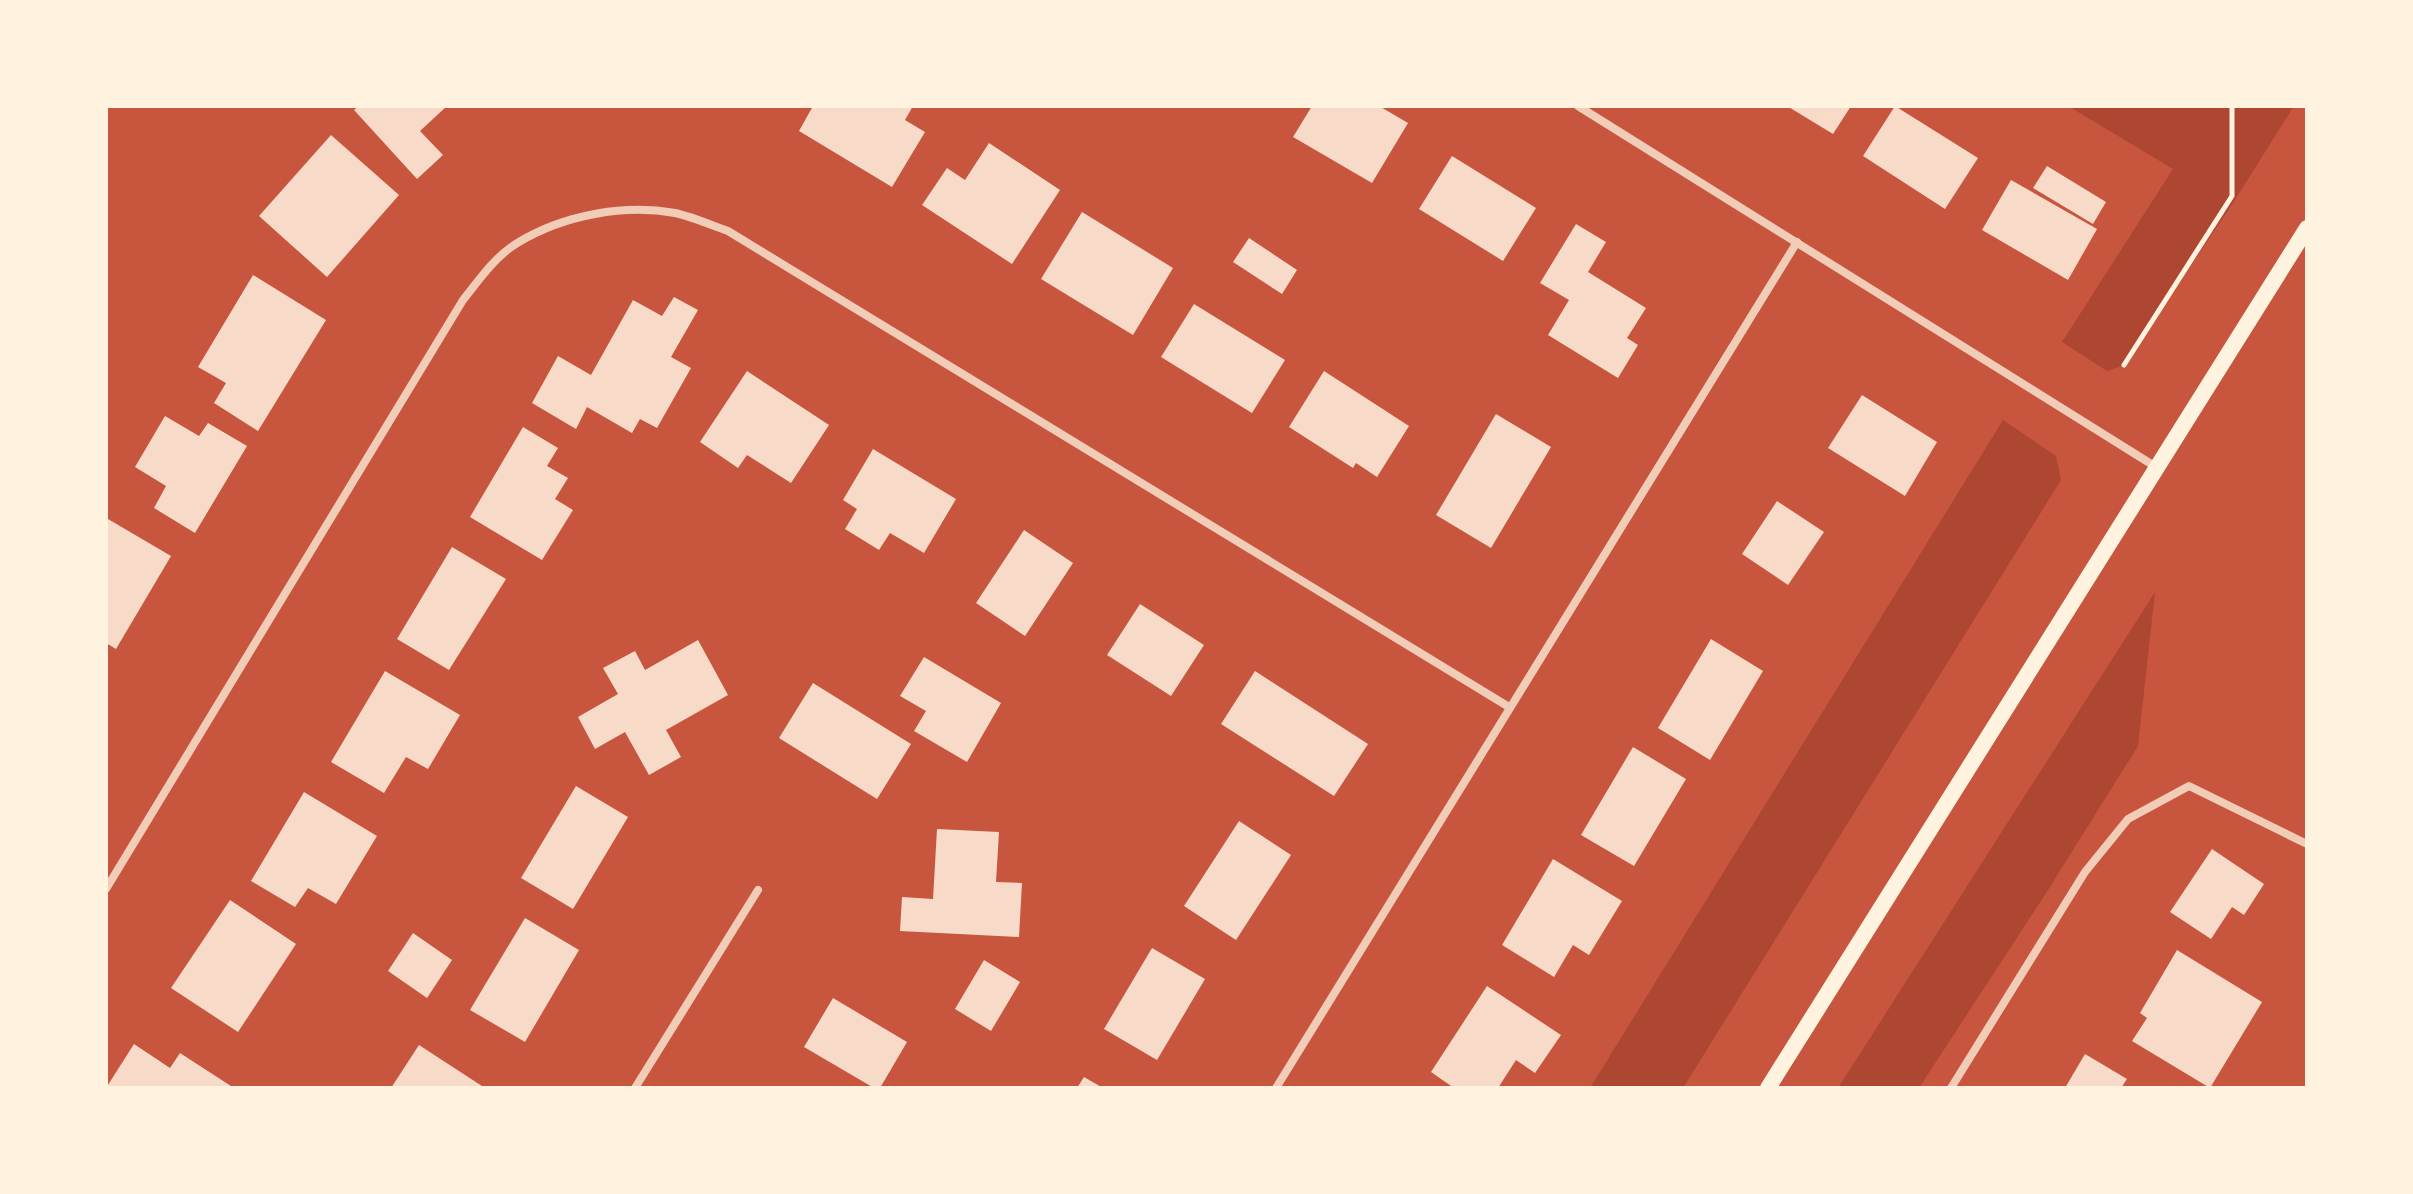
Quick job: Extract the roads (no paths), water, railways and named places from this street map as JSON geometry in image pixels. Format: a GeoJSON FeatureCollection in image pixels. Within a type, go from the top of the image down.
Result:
{"type":"FeatureCollection","features":[{"type":"Feature","properties":{"kind":"main road"},"geometry":{"type":"LineString","coordinates":[[1768,1088],[2307,228]]}},
{"type":"Feature","properties":{"kind":"street"},"geometry":{"type":"LineString","coordinates":[[1578,106],[2156,467]]}},
{"type":"Feature","properties":{"kind":"street"},"geometry":{"type":"LineString","coordinates":[[106,889],[463,300],[487,269],[517,243],[561,222],[629,209],[676,214],[728,231],[1509,707]]}},
{"type":"Feature","properties":{"kind":"street"},"geometry":{"type":"LineString","coordinates":[[1276,1088],[1797,242]]}},
{"type":"Feature","properties":{"kind":"street"},"geometry":{"type":"LineString","coordinates":[[1951,1088],[2085,872],[2128,819],[2189,786],[2307,844]]}},
{"type":"Feature","properties":{"kind":"street"},"geometry":{"type":"LineString","coordinates":[[635,1088],[758,890]]}}]}
